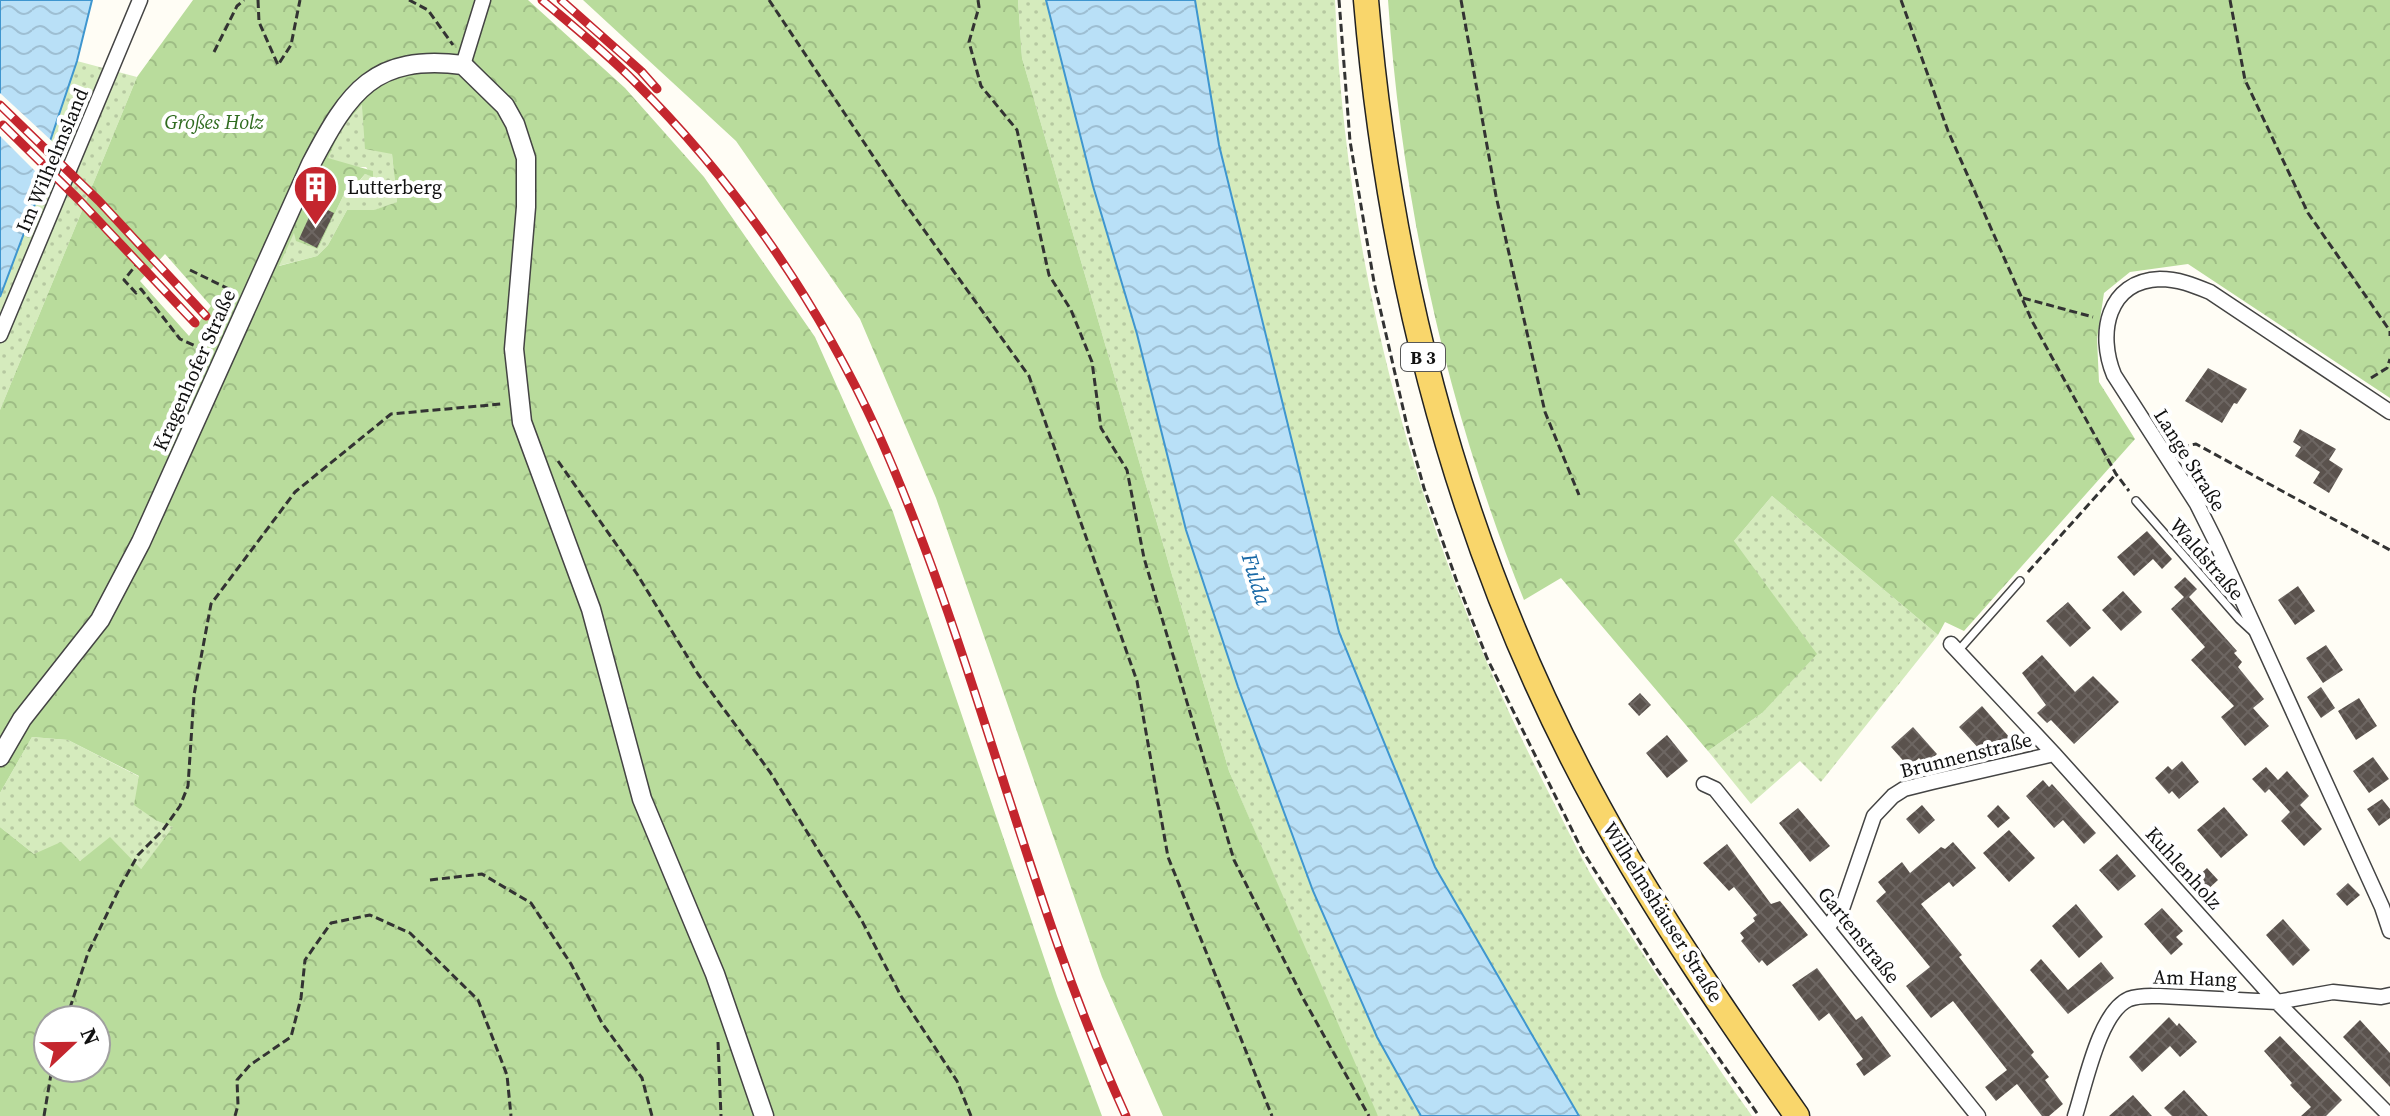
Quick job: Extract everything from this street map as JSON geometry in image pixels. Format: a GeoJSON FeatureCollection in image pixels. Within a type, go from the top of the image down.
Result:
{"type":"FeatureCollection","features":[{"type":"Feature","properties":{"kind":"main road","name":"Wilhelmshäuser Straße"},"geometry":{"type":"LineString","coordinates":[[1366,0],[1372,72],[1391,206],[1426,368],[1453,463],[1489,569],[1543,698],[1598,806],[1654,904],[1797,1116]]}},
{"type":"Feature","properties":{"kind":"street","name":"Im Wilhelmsland"},"geometry":{"type":"LineString","coordinates":[[0,335],[140,0]]}},
{"type":"Feature","properties":{"kind":"street"},"geometry":{"type":"LineString","coordinates":[[483,0],[464,64],[505,106],[515,124],[526,158],[526,207],[514,349],[522,422],[591,609],[642,799],[715,974],[764,1116]]}},
{"type":"Feature","properties":{"kind":"street","name":"Kragenhofer Straße"},"geometry":{"type":"LineString","coordinates":[[0,757],[22,719],[100,620],[141,542],[330,126],[362,85],[387,71],[417,63],[464,64]]}},
{"type":"Feature","properties":{"kind":"street"},"geometry":{"type":"LineString","coordinates":[[2108,321],[2121,295],[2135,286],[2158,279],[2183,281],[2210,292],[2390,412]]}},
{"type":"Feature","properties":{"kind":"street","name":"Lange Straße"},"geometry":{"type":"LineString","coordinates":[[2108,321],[2104,333],[2107,357],[2124,394],[2203,516],[2382,907],[2390,931]]}},
{"type":"Feature","properties":{"kind":"street","name":"Kuhlenholz"},"geometry":{"type":"LineString","coordinates":[[1955,648],[2277,1002],[2390,1116]]}},
{"type":"Feature","properties":{"kind":"street","name":"Brunnenstraße"},"geometry":{"type":"LineString","coordinates":[[1828,927],[1843,906],[1874,816],[1893,796],[1904,789],[2054,754]]}},
{"type":"Feature","properties":{"kind":"street","name":"Gartenstraße"},"geometry":{"type":"LineString","coordinates":[[1704,784],[1715,789],[1978,1116]]}},
{"type":"Feature","properties":{"kind":"street","name":"Am Hang"},"geometry":{"type":"LineString","coordinates":[[2075,1116],[2108,1018],[2127,1000],[2160,996],[2277,1002],[2333,992],[2381,997],[2390,995]]}},
{"type":"Feature","properties":{"kind":"lane","name":"Waldstraße"},"geometry":{"type":"LineString","coordinates":[[2136,501],[2239,619],[2257,635]]}},
{"type":"Feature","properties":{"kind":"lane"},"geometry":{"type":"LineString","coordinates":[[1955,648],[2020,581]]}},
{"type":"Feature","properties":{"kind":"path"},"geometry":{"type":"LineString","coordinates":[[214,52],[237,6],[244,0]]}},
{"type":"Feature","properties":{"kind":"path"},"geometry":{"type":"LineString","coordinates":[[258,0],[259,22],[278,65],[291,45],[300,0]]}},
{"type":"Feature","properties":{"kind":"path"},"geometry":{"type":"LineString","coordinates":[[409,0],[428,10],[464,64]]}},
{"type":"Feature","properties":{"kind":"path"},"geometry":{"type":"LineString","coordinates":[[769,0],[901,198],[1029,376],[1137,681],[1168,857],[1272,1116]]}},
{"type":"Feature","properties":{"kind":"path"},"geometry":{"type":"LineString","coordinates":[[978,0],[979,7],[969,42],[981,86],[1017,130],[1049,275],[1071,310],[1092,362],[1101,428],[1127,470],[1144,558],[1234,860],[1304,1000],[1369,1116]]}},
{"type":"Feature","properties":{"kind":"path"},"geometry":{"type":"LineString","coordinates":[[1461,0],[1496,196],[1545,412],[1579,495]]}},
{"type":"Feature","properties":{"kind":"path"},"geometry":{"type":"LineString","coordinates":[[1901,0],[1948,131],[2021,298],[2116,474],[2136,501]]}},
{"type":"Feature","properties":{"kind":"path"},"geometry":{"type":"LineString","coordinates":[[2230,0],[2245,80],[2308,213],[2390,331],[2390,336]]}},
{"type":"Feature","properties":{"kind":"path"},"geometry":{"type":"LineString","coordinates":[[140,260],[124,280],[136,293],[141,289],[180,339],[210,352]]}},
{"type":"Feature","properties":{"kind":"path"},"geometry":{"type":"LineString","coordinates":[[190,270],[237,293]]}},
{"type":"Feature","properties":{"kind":"path"},"geometry":{"type":"LineString","coordinates":[[2021,298],[2108,321]]}},
{"type":"Feature","properties":{"kind":"path"},"geometry":{"type":"LineString","coordinates":[[2353,390],[2387,368],[2390,359]]}},
{"type":"Feature","properties":{"kind":"path"},"geometry":{"type":"LineString","coordinates":[[71,1004],[88,953],[121,885],[138,855],[163,830],[180,806],[188,786],[194,695],[211,604],[295,492],[391,414],[518,402]]}},
{"type":"Feature","properties":{"kind":"path"},"geometry":{"type":"LineString","coordinates":[[2161,450],[2196,444],[2390,550]]}},
{"type":"Feature","properties":{"kind":"path"},"geometry":{"type":"LineString","coordinates":[[553,454],[637,574],[698,674],[770,772],[862,921],[901,996],[957,1081],[971,1116]]}},
{"type":"Feature","properties":{"kind":"path"},"geometry":{"type":"LineString","coordinates":[[2020,581],[2116,474]]}},
{"type":"Feature","properties":{"kind":"path"},"geometry":{"type":"LineString","coordinates":[[430,880],[482,874],[531,903],[571,964],[602,1023],[642,1078],[652,1116]]}},
{"type":"Feature","properties":{"kind":"path"},"geometry":{"type":"LineString","coordinates":[[235,1116],[237,1080],[250,1065],[291,1037],[301,998],[305,960],[331,923],[370,915],[410,933],[478,1000],[507,1075],[511,1116]]}},
{"type":"Feature","properties":{"kind":"path"},"geometry":{"type":"LineString","coordinates":[[44,1116],[49,1084]]}},
{"type":"Feature","properties":{"kind":"green space","name":"Großes Holz"},"geometry":{"type":"Polygon","coordinates":[[[193,0],[528,0],[625,88],[704,177],[815,337],[893,512],[1057,996],[1102,1116],[0,1116],[0,827],[34,854],[61,842],[80,861],[110,837],[141,869],[173,827],[157,821],[134,805],[139,776],[68,740],[32,737],[0,793],[0,410],[137,77],[193,0]],[[362,105],[341,129],[328,158],[373,171],[373,177],[365,174],[351,191],[346,190],[318,249],[296,241],[294,233],[279,266],[317,256],[328,245],[347,210],[374,210],[397,202],[392,154],[365,149],[362,105]],[[165,254],[140,281],[189,336],[211,306],[165,254]]]}},
{"type":"Feature","properties":{"kind":"green space"},"geometry":{"type":"Polygon","coordinates":[[[583,0],[1018,0],[1022,58],[1229,771],[1378,1116],[1163,1116],[1102,977],[936,498],[860,319],[736,141],[583,0]]]}},
{"type":"Feature","properties":{"kind":"green space"},"geometry":{"type":"Polygon","coordinates":[[[1018,0],[1046,0],[1093,186],[1137,334],[1186,530],[1313,891],[1377,1037],[1421,1116],[1378,1116],[1372,1106],[1229,771],[1022,58],[1018,0]]]}},
{"type":"Feature","properties":{"kind":"green space"},"geometry":{"type":"Polygon","coordinates":[[[1195,0],[1335,0],[1342,104],[1355,207],[1374,309],[1399,410],[1429,510],[1464,608],[1505,704],[1590,873],[1752,1116],[1579,1116],[1435,867],[1339,632],[1219,145],[1195,0]]]}},
{"type":"Feature","properties":{"kind":"green space"},"geometry":{"type":"Polygon","coordinates":[[[1388,0],[2390,0],[2390,398],[2188,264],[2130,272],[2104,293],[2097,339],[2099,382],[2135,439],[1964,631],[1945,622],[1938,635],[1772,496],[1734,541],[1817,654],[1762,713],[1708,751],[1561,578],[1524,600],[1472,455],[1432,305],[1404,153],[1388,0]]]}},
{"type":"Feature","properties":{"kind":"green space"},"geometry":{"type":"Polygon","coordinates":[[[77,61],[137,77],[0,410],[0,297],[38,196],[38,177],[77,61]]]}},
{"type":"Feature","properties":{"kind":"green space"},"geometry":{"type":"Polygon","coordinates":[[[363,104],[392,154],[397,202],[375,210],[347,210],[328,245],[317,256],[278,266],[294,232],[318,249],[346,190],[352,191],[365,174],[372,176],[366,167],[353,167],[327,158],[341,129],[363,104]]]}},
{"type":"Feature","properties":{"kind":"green space"},"geometry":{"type":"Polygon","coordinates":[[[1772,496],[1938,635],[1821,782],[1800,761],[1751,804],[1708,751],[1762,713],[1734,541],[1772,496]]]}},
{"type":"Feature","properties":{"kind":"green space"},"geometry":{"type":"Polygon","coordinates":[[[32,737],[68,740],[140,777],[157,821],[174,827],[141,869],[34,854],[0,827],[0,793],[32,737]]]}},
{"type":"Feature","properties":{"kind":"water"},"geometry":{"type":"Polygon","coordinates":[[[0,0],[92,0],[77,61],[38,177],[38,196],[0,297],[0,0]]]}},
{"type":"Feature","properties":{"kind":"water","name":"Fulda"},"geometry":{"type":"Polygon","coordinates":[[[1046,0],[1195,0],[1219,145],[1339,632],[1435,867],[1579,1116],[1421,1116],[1377,1037],[1313,891],[1238,687],[1186,530],[1137,334],[1093,186],[1046,0]]]}},
{"type":"Feature","properties":{"kind":"pier"},"geometry":{"type":"Polygon","coordinates":[[[0,93],[54,143],[42,178],[0,136],[0,93]]]}},
{"type":"Feature","properties":{"kind":"building","name":"Lutterberg"},"geometry":{"type":"Polygon","coordinates":[[[315,204],[334,213],[317,248],[299,239],[315,204]]]}},
{"type":"Feature","properties":{"kind":"building"},"geometry":{"type":"Polygon","coordinates":[[[2208,368],[2247,389],[2222,423],[2185,401],[2208,368]]]}},
{"type":"Feature","properties":{"kind":"building"},"geometry":{"type":"Polygon","coordinates":[[[2300,429],[2336,449],[2329,460],[2343,469],[2329,493],[2313,483],[2320,472],[2295,456],[2301,447],[2293,442],[2300,429]]]}},
{"type":"Feature","properties":{"kind":"building"},"geometry":{"type":"Polygon","coordinates":[[[2147,531],[2172,559],[2162,569],[2153,559],[2134,576],[2117,557],[2147,531]]]}},
{"type":"Feature","properties":{"kind":"building"},"geometry":{"type":"Polygon","coordinates":[[[2185,577],[2197,589],[2189,597],[2237,651],[2234,653],[2242,662],[2238,667],[2264,699],[2253,708],[2269,726],[2245,746],[2221,717],[2234,706],[2191,660],[2205,647],[2171,609],[2184,597],[2174,587],[2185,577]]]}},
{"type":"Feature","properties":{"kind":"building"},"geometry":{"type":"Polygon","coordinates":[[[2298,586],[2315,611],[2295,625],[2278,600],[2298,586]]]}},
{"type":"Feature","properties":{"kind":"building"},"geometry":{"type":"Polygon","coordinates":[[[2123,591],[2142,612],[2121,631],[2102,610],[2123,591]]]}},
{"type":"Feature","properties":{"kind":"building"},"geometry":{"type":"Polygon","coordinates":[[[2068,602],[2091,628],[2070,647],[2046,621],[2068,602]]]}},
{"type":"Feature","properties":{"kind":"building"},"geometry":{"type":"Polygon","coordinates":[[[2326,645],[2343,670],[2323,683],[2306,658],[2326,645]]]}},
{"type":"Feature","properties":{"kind":"building"},"geometry":{"type":"Polygon","coordinates":[[[2042,655],[2075,692],[2093,676],[2119,702],[2074,744],[2051,720],[2047,723],[2037,713],[2046,705],[2022,673],[2042,655]]]}},
{"type":"Feature","properties":{"kind":"building"},"geometry":{"type":"Polygon","coordinates":[[[2321,687],[2335,708],[2321,718],[2307,697],[2321,687]]]}},
{"type":"Feature","properties":{"kind":"building"},"geometry":{"type":"Polygon","coordinates":[[[1640,693],[1651,705],[1639,716],[1628,704],[1640,693]]]}},
{"type":"Feature","properties":{"kind":"building"},"geometry":{"type":"Polygon","coordinates":[[[2359,698],[2377,726],[2356,740],[2338,711],[2359,698]]]}},
{"type":"Feature","properties":{"kind":"building"},"geometry":{"type":"Polygon","coordinates":[[[1982,706],[2010,738],[1998,749],[1992,743],[1982,752],[1959,727],[1982,706]]]}},
{"type":"Feature","properties":{"kind":"building"},"geometry":{"type":"Polygon","coordinates":[[[1913,727],[1937,754],[1925,765],[1919,758],[1909,767],[1891,747],[1913,727]]]}},
{"type":"Feature","properties":{"kind":"building"},"geometry":{"type":"Polygon","coordinates":[[[1667,735],[1688,761],[1667,778],[1646,753],[1667,735]]]}},
{"type":"Feature","properties":{"kind":"building"},"geometry":{"type":"Polygon","coordinates":[[[2373,757],[2389,779],[2369,793],[2353,771],[2373,757]]]}},
{"type":"Feature","properties":{"kind":"building"},"geometry":{"type":"Polygon","coordinates":[[[2182,761],[2199,782],[2179,799],[2172,791],[2169,794],[2155,778],[2168,766],[2172,770],[2182,761]]]}},
{"type":"Feature","properties":{"kind":"building"},"geometry":{"type":"Polygon","coordinates":[[[2266,767],[2278,780],[2287,771],[2309,796],[2300,805],[2322,829],[2304,846],[2281,821],[2290,812],[2269,789],[2265,793],[2252,779],[2266,767]]]}},
{"type":"Feature","properties":{"kind":"building"},"geometry":{"type":"Polygon","coordinates":[[[2043,780],[2049,787],[2052,784],[2096,833],[2084,844],[2063,820],[2054,828],[2026,796],[2043,780]]]}},
{"type":"Feature","properties":{"kind":"building"},"geometry":{"type":"Polygon","coordinates":[[[2382,799],[2390,809],[2390,818],[2379,826],[2367,809],[2382,799]]]}},
{"type":"Feature","properties":{"kind":"building"},"geometry":{"type":"Polygon","coordinates":[[[1922,805],[1935,820],[1919,834],[1906,819],[1922,805]]]}},
{"type":"Feature","properties":{"kind":"building"},"geometry":{"type":"Polygon","coordinates":[[[1998,805],[2010,818],[1998,828],[1987,816],[1998,805]]]}},
{"type":"Feature","properties":{"kind":"building"},"geometry":{"type":"Polygon","coordinates":[[[2224,807],[2248,835],[2221,858],[2197,830],[2224,807]]]}},
{"type":"Feature","properties":{"kind":"building"},"geometry":{"type":"Polygon","coordinates":[[[1798,808],[1830,846],[1810,862],[1779,823],[1798,808]]]}},
{"type":"Feature","properties":{"kind":"building"},"geometry":{"type":"Polygon","coordinates":[[[2009,830],[2035,858],[2009,882],[1983,853],[2009,830]]]}},
{"type":"Feature","properties":{"kind":"building"},"geometry":{"type":"Polygon","coordinates":[[[1953,842],[1976,868],[1953,887],[1949,882],[1921,904],[2034,1052],[2031,1055],[2049,1077],[2045,1080],[2063,1104],[2049,1116],[2042,1116],[2017,1084],[1996,1101],[1985,1087],[2007,1070],[1953,1001],[1931,1018],[1906,986],[1930,967],[1876,901],[1886,892],[1878,882],[1902,862],[1910,873],[1941,847],[1945,849],[1953,842]]]}},
{"type":"Feature","properties":{"kind":"building"},"geometry":{"type":"Polygon","coordinates":[[[1727,844],[1771,904],[1780,901],[1808,935],[1767,966],[1762,960],[1759,963],[1741,941],[1744,938],[1740,933],[1755,921],[1753,918],[1757,915],[1734,887],[1729,891],[1703,863],[1727,844]]]}},
{"type":"Feature","properties":{"kind":"building"},"geometry":{"type":"Polygon","coordinates":[[[2117,854],[2136,876],[2118,891],[2099,870],[2117,854]]]}},
{"type":"Feature","properties":{"kind":"building"},"geometry":{"type":"Polygon","coordinates":[[[2207,868],[2218,880],[2206,891],[2195,879],[2207,868]]]}},
{"type":"Feature","properties":{"kind":"building"},"geometry":{"type":"Polygon","coordinates":[[[2348,883],[2360,895],[2347,906],[2336,894],[2348,883]]]}},
{"type":"Feature","properties":{"kind":"building"},"geometry":{"type":"Polygon","coordinates":[[[2076,904],[2103,937],[2079,958],[2052,926],[2076,904]]]}},
{"type":"Feature","properties":{"kind":"building"},"geometry":{"type":"Polygon","coordinates":[[[2162,908],[2183,931],[2176,937],[2183,944],[2171,955],[2144,924],[2162,908]]]}},
{"type":"Feature","properties":{"kind":"building"},"geometry":{"type":"Polygon","coordinates":[[[2283,919],[2310,950],[2293,966],[2266,935],[2283,919]]]}},
{"type":"Feature","properties":{"kind":"building"},"geometry":{"type":"Polygon","coordinates":[[[2041,959],[2068,990],[2101,962],[2114,978],[2068,1014],[2030,970],[2041,959]]]}},
{"type":"Feature","properties":{"kind":"building"},"geometry":{"type":"Polygon","coordinates":[[[1817,968],[1856,1020],[1862,1016],[1891,1056],[1864,1076],[1856,1064],[1863,1059],[1829,1013],[1819,1021],[1792,985],[1817,968]]]}},
{"type":"Feature","properties":{"kind":"building"},"geometry":{"type":"Polygon","coordinates":[[[2169,1017],[2197,1042],[2180,1057],[2170,1046],[2142,1072],[2129,1057],[2169,1017]]]}},
{"type":"Feature","properties":{"kind":"building"},"geometry":{"type":"Polygon","coordinates":[[[2360,1020],[2390,1053],[2390,1087],[2343,1037],[2360,1020]]]}},
{"type":"Feature","properties":{"kind":"building"},"geometry":{"type":"Polygon","coordinates":[[[2280,1036],[2342,1100],[2326,1116],[2301,1116],[2311,1107],[2264,1051],[2280,1036]]]}},
{"type":"Feature","properties":{"kind":"building"},"geometry":{"type":"Polygon","coordinates":[[[2184,1090],[2208,1116],[2172,1116],[2164,1108],[2184,1090]]]}},
{"type":"Feature","properties":{"kind":"building"},"geometry":{"type":"Polygon","coordinates":[[[2133,1095],[2152,1116],[2109,1116],[2133,1095]]]}},
{"type":"Feature","properties":{"kind":"railway"},"geometry":{"type":"LineString","coordinates":[[542,0],[623,70],[706,160],[740,202],[802,291],[855,385],[913,517],[1059,947],[1090,1032],[1126,1116]]}},
{"type":"Feature","properties":{"kind":"railway"},"geometry":{"type":"LineString","coordinates":[[561,0],[657,89]]}},
{"type":"Feature","properties":{"kind":"railway"},"geometry":{"type":"LineString","coordinates":[[0,105],[99,201],[206,316]]}},
{"type":"Feature","properties":{"kind":"railway"},"geometry":{"type":"LineString","coordinates":[[3,125],[195,323]]}},
{"type":"Feature","properties":{"kind":"place","name":"Lutterberg"},"geometry":{"type":"Point","coordinates":[316,226]}}]}
